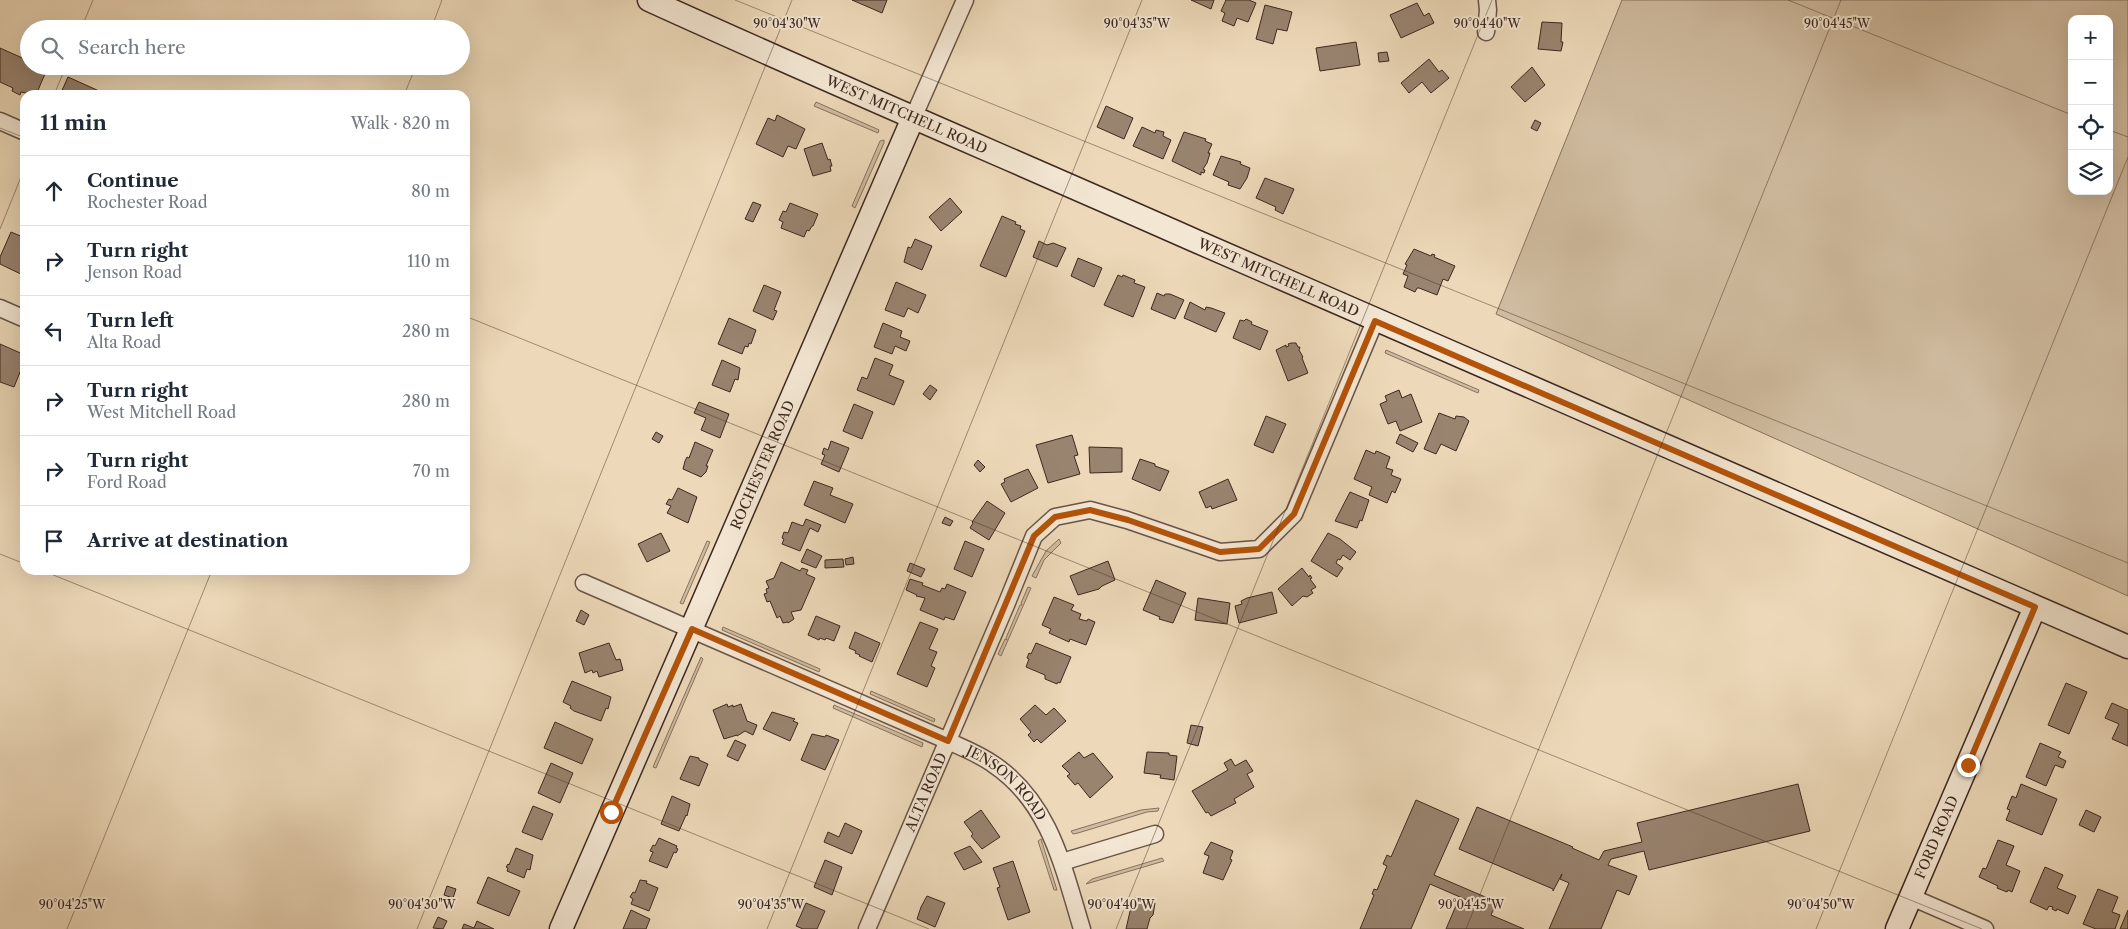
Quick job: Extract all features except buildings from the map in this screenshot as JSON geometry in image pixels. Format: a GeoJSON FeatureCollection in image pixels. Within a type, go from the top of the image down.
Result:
{"type":"FeatureCollection","features":[{"type":"Feature","properties":{"kind":"main road","name":"WEST MITCHELL ROAD"},"geometry":{"type":"LineString","coordinates":[[649,0],[1375,321],[2128,647]]}},
{"type":"Feature","properties":{"kind":"main road","name":"ROCHESTER ROAD"},"geometry":{"type":"LineString","coordinates":[[561,929],[913,118]]}},
{"type":"Feature","properties":{"kind":"main road","name":"FORD ROAD"},"geometry":{"type":"LineString","coordinates":[[1897,929],[2035,607]]}},
{"type":"Feature","properties":{"kind":"street","name":"ROCHESTER ROAD"},"geometry":{"type":"LineString","coordinates":[[913,118],[965,0]]}},
{"type":"Feature","properties":{"kind":"street"},"geometry":{"type":"LineString","coordinates":[[1486,32],[1487,0]]}},
{"type":"Feature","properties":{"kind":"street"},"geometry":{"type":"LineString","coordinates":[[0,121],[20,130]]}},
{"type":"Feature","properties":{"kind":"street"},"geometry":{"type":"LineString","coordinates":[[0,308],[20,316]]}},
{"type":"Feature","properties":{"kind":"street","name":"ALTA ROAD"},"geometry":{"type":"LineString","coordinates":[[867,929],[1034,536],[1055,517],[1090,510],[1128,520],[1220,552],[1259,549],[1294,514],[1375,321]]}},
{"type":"Feature","properties":{"kind":"street","name":"JENSON ROAD"},"geometry":{"type":"LineString","coordinates":[[584,583],[948,741],[993,764],[1020,785],[1041,813],[1050,829],[1082,929]]}},
{"type":"Feature","properties":{"kind":"street"},"geometry":{"type":"LineString","coordinates":[[1062,862],[1155,834]]}},
{"type":"Feature","properties":{"kind":"street"},"geometry":{"type":"LineString","coordinates":[[1911,898],[1985,929]]}},
{"type":"Feature","properties":{"kind":"shaded area"},"geometry":{"type":"Polygon","coordinates":[[[1622,0],[2128,0],[2128,596],[1496,314],[1622,0]]]}},
{"type":"Feature","properties":{"kind":"shaded area"},"geometry":{"type":"Polygon","coordinates":[[[816,102],[879,130],[878,133],[814,106],[816,102]]]}},
{"type":"Feature","properties":{"kind":"shaded area"},"geometry":{"type":"Polygon","coordinates":[[[884,140],[855,208],[852,206],[880,141],[884,140]]]}},
{"type":"Feature","properties":{"kind":"shaded area"},"geometry":{"type":"Polygon","coordinates":[[[1386,350],[1479,390],[1478,393],[1385,353],[1386,350]]]}},
{"type":"Feature","properties":{"kind":"shaded area"},"geometry":{"type":"Polygon","coordinates":[[[1059,539],[1061,543],[1044,560],[1036,578],[1032,576],[1046,551],[1059,539]]]}},
{"type":"Feature","properties":{"kind":"shaded area"},"geometry":{"type":"Polygon","coordinates":[[[707,541],[710,542],[683,604],[680,603],[707,541]]]}},
{"type":"Feature","properties":{"kind":"shaded area"},"geometry":{"type":"Polygon","coordinates":[[[1028,587],[1031,588],[1001,656],[998,654],[1005,639],[1007,640],[1006,638],[1020,605],[1022,605],[1021,603],[1028,587]]]}},
{"type":"Feature","properties":{"kind":"shaded area"},"geometry":{"type":"Polygon","coordinates":[[[723,627],[820,669],[819,672],[722,630],[723,627]]]}},
{"type":"Feature","properties":{"kind":"shaded area"},"geometry":{"type":"Polygon","coordinates":[[[701,657],[703,659],[656,768],[653,767],[701,657]]]}},
{"type":"Feature","properties":{"kind":"shaded area"},"geometry":{"type":"Polygon","coordinates":[[[871,691],[935,719],[934,722],[870,694],[871,691]]]}},
{"type":"Feature","properties":{"kind":"shaded area"},"geometry":{"type":"Polygon","coordinates":[[[834,705],[923,743],[922,747],[833,708],[834,705]]]}},
{"type":"Feature","properties":{"kind":"shaded area"},"geometry":{"type":"Polygon","coordinates":[[[1159,808],[1158,811],[1147,812],[1078,833],[1073,834],[1071,831],[1141,810],[1159,808]]]}},
{"type":"Feature","properties":{"kind":"shaded area"},"geometry":{"type":"Polygon","coordinates":[[[1041,839],[1057,890],[1054,890],[1038,841],[1041,839]]]}},
{"type":"Feature","properties":{"kind":"shaded area"},"geometry":{"type":"Polygon","coordinates":[[[1162,858],[1164,861],[1086,884],[1092,879],[1162,858]]]}},
{"type":"Feature","properties":{"kind":"route"},"geometry":{"type":"LineString","coordinates":[[611,812],[692,629],[948,741],[1034,536],[1055,517],[1090,510],[1128,520],[1220,552],[1259,549],[1294,514],[1307,479],[1375,321],[2035,607],[1968,765]]}}]}
